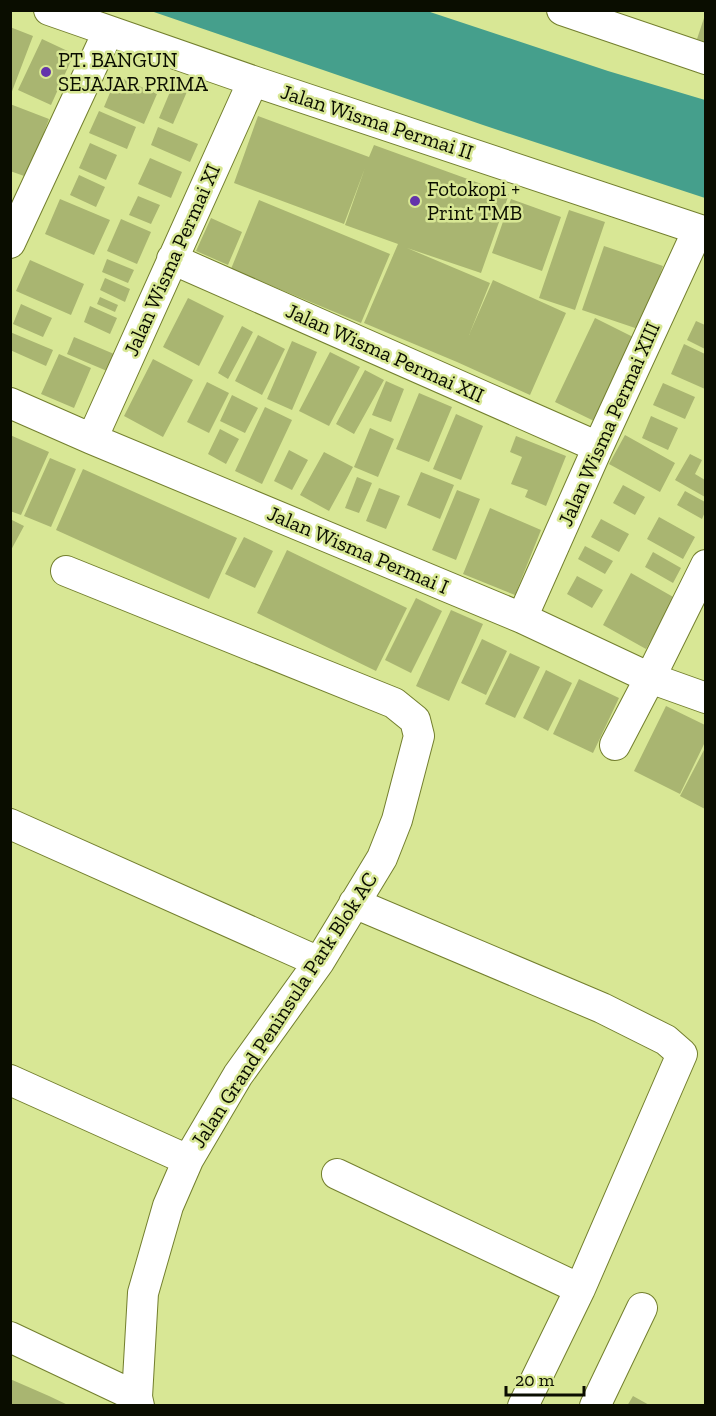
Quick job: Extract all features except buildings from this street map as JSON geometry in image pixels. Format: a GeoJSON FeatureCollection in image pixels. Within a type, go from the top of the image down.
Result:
{"type":"FeatureCollection","features":[{"type":"Feature","properties":{"kind":"street","name":"Jalan Wisma Permai II"},"geometry":{"type":"LineString","coordinates":[[49,10],[108,32],[702,231]]}},
{"type":"Feature","properties":{"kind":"street"},"geometry":{"type":"LineString","coordinates":[[562,10],[705,59]]}},
{"type":"Feature","properties":{"kind":"street"},"geometry":{"type":"LineString","coordinates":[[10,243],[21,196],[108,32]]}},
{"type":"Feature","properties":{"kind":"street","name":"Jalan Wisma Permai XI"},"geometry":{"type":"LineString","coordinates":[[92,439],[253,81]]}},
{"type":"Feature","properties":{"kind":"street","name":"Jalan Wisma Permai XIII"},"geometry":{"type":"LineString","coordinates":[[522,618],[598,447],[702,231]]}},
{"type":"Feature","properties":{"kind":"street","name":"Jalan Wisma Permai XII"},"geometry":{"type":"LineString","coordinates":[[172,259],[598,447]]}},
{"type":"Feature","properties":{"kind":"street","name":"Jalan Wisma Permai I"},"geometry":{"type":"LineString","coordinates":[[10,403],[522,618],[650,678],[705,698]]}},
{"type":"Feature","properties":{"kind":"street"},"geometry":{"type":"LineString","coordinates":[[615,745],[705,565]]}},
{"type":"Feature","properties":{"kind":"street","name":"Jalan Grand Peninsula Park Blok AC"},"geometry":{"type":"LineString","coordinates":[[66,571],[394,703],[415,720],[419,736],[397,820],[382,858],[319,962],[238,1075],[188,1160],[168,1206],[143,1293],[138,1401]]}},
{"type":"Feature","properties":{"kind":"street"},"geometry":{"type":"LineString","coordinates":[[10,824],[319,962]]}},
{"type":"Feature","properties":{"kind":"street"},"geometry":{"type":"LineString","coordinates":[[354,903],[602,1008],[666,1040],[682,1054],[580,1289],[523,1406]]}},
{"type":"Feature","properties":{"kind":"street"},"geometry":{"type":"LineString","coordinates":[[10,1080],[188,1160]]}},
{"type":"Feature","properties":{"kind":"street"},"geometry":{"type":"LineString","coordinates":[[337,1174],[580,1289]]}},
{"type":"Feature","properties":{"kind":"street"},"geometry":{"type":"LineString","coordinates":[[595,1406],[642,1308]]}},
{"type":"Feature","properties":{"kind":"street"},"geometry":{"type":"LineString","coordinates":[[10,1338],[138,1401]]}},
{"type":"Feature","properties":{"kind":"water"},"geometry":{"type":"Polygon","coordinates":[[[151,11],[427,11],[608,71],[705,100],[705,198],[483,125],[151,11]]]}},
{"type":"Feature","properties":{"kind":"place","name":"PT. BANGUN SEJAJAR PRIMA"},"geometry":{"type":"Point","coordinates":[46,72]}},
{"type":"Feature","properties":{"kind":"place","name":"Fotokopi + Print TMB"},"geometry":{"type":"Point","coordinates":[415,201]}}]}
